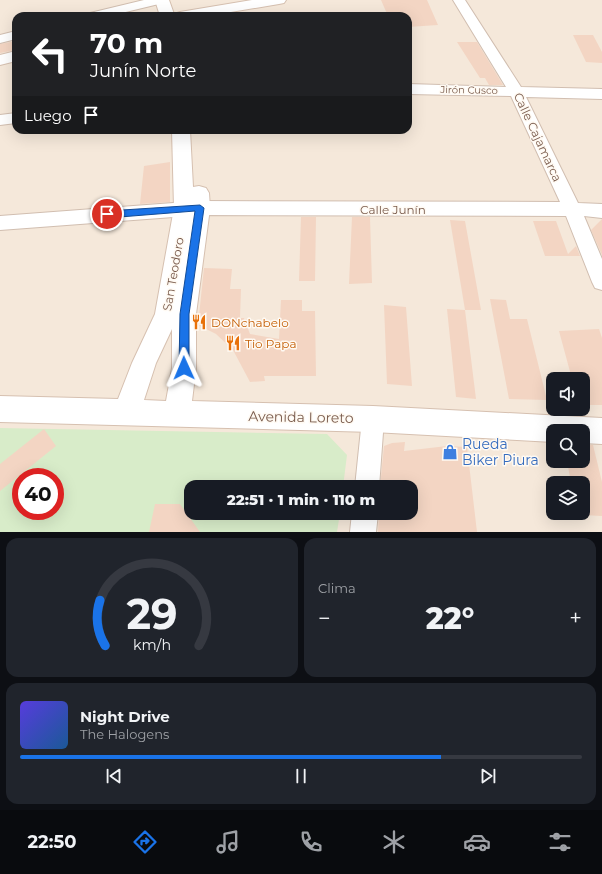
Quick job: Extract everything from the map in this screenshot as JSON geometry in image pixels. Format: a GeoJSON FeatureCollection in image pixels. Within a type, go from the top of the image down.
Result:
{"type":"FeatureCollection","features":[{"type":"Feature","properties":{"kind":"street"},"geometry":{"type":"LineString","coordinates":[[110,12],[160,0],[165,12]]}},
{"type":"Feature","properties":{"kind":"street"},"geometry":{"type":"LineString","coordinates":[[176,0],[179,12]]}},
{"type":"Feature","properties":{"kind":"street"},"geometry":{"type":"LineString","coordinates":[[205,12],[279,0]]}},
{"type":"Feature","properties":{"kind":"street","name":"Calle Cajamarca"},"geometry":{"type":"LineString","coordinates":[[459,0],[516,91],[572,209],[602,282]]}},
{"type":"Feature","properties":{"kind":"street"},"geometry":{"type":"LineString","coordinates":[[0,39],[12,36]]}},
{"type":"Feature","properties":{"kind":"street"},"geometry":{"type":"LineString","coordinates":[[0,60],[12,57]]}},
{"type":"Feature","properties":{"kind":"street","name":"Jirón Cusco"},"geometry":{"type":"LineString","coordinates":[[412,89],[602,94]]}},
{"type":"Feature","properties":{"kind":"street"},"geometry":{"type":"LineString","coordinates":[[0,120],[12,118]]}},
{"type":"Feature","properties":{"kind":"street","name":"San Teodoro"},"geometry":{"type":"LineString","coordinates":[[127,411],[144,363],[167,314],[192,208],[182,134]]}},
{"type":"Feature","properties":{"kind":"street","name":"San Teodoro"},"geometry":{"type":"LineString","coordinates":[[177,414],[184,368],[184,314],[192,208],[195,134]]}},
{"type":"Feature","properties":{"kind":"street","name":"Calle Junín"},"geometry":{"type":"LineString","coordinates":[[0,223],[192,208],[572,209],[602,211]]}},
{"type":"Feature","properties":{"kind":"street","name":"Avenida Loreto"},"geometry":{"type":"LineString","coordinates":[[0,409],[127,411],[177,414],[373,419],[602,431]]}},
{"type":"Feature","properties":{"kind":"street"},"geometry":{"type":"LineString","coordinates":[[368,480],[373,419]]}},
{"type":"Feature","properties":{"kind":"street"},"geometry":{"type":"LineString","coordinates":[[363,532],[364,520]]}},
{"type":"Feature","properties":{"kind":"shaded area"},"geometry":{"type":"Polygon","coordinates":[[[0,0],[602,0],[602,532],[0,532],[0,0]]]}},
{"type":"Feature","properties":{"kind":"green space"},"geometry":{"type":"Polygon","coordinates":[[[0,428],[327,434],[347,455],[344,480],[184,480],[184,520],[339,520],[337,532],[0,532],[0,428]]]}},
{"type":"Feature","properties":{"kind":"building"},"geometry":{"type":"Polygon","coordinates":[[[381,0],[427,0],[438,25],[412,27],[412,12],[386,12],[381,0]]]}},
{"type":"Feature","properties":{"kind":"building"},"geometry":{"type":"Polygon","coordinates":[[[573,35],[593,35],[602,52],[602,63],[586,62],[573,35]]]}},
{"type":"Feature","properties":{"kind":"building"},"geometry":{"type":"Polygon","coordinates":[[[12,42],[12,51],[0,53],[0,44],[12,42]]]}},
{"type":"Feature","properties":{"kind":"building"},"geometry":{"type":"Polygon","coordinates":[[[457,42],[477,42],[503,85],[489,85],[485,78],[480,78],[457,42]]]}},
{"type":"Feature","properties":{"kind":"building"},"geometry":{"type":"Polygon","coordinates":[[[170,162],[170,202],[140,204],[144,166],[170,162]]]}},
{"type":"Feature","properties":{"kind":"building"},"geometry":{"type":"Polygon","coordinates":[[[301,217],[316,217],[315,281],[299,281],[301,217]]]}},
{"type":"Feature","properties":{"kind":"building"},"geometry":{"type":"Polygon","coordinates":[[[352,217],[370,217],[372,283],[349,284],[352,217]]]}},
{"type":"Feature","properties":{"kind":"building"},"geometry":{"type":"Polygon","coordinates":[[[602,219],[602,255],[591,230],[602,219]]]}},
{"type":"Feature","properties":{"kind":"building"},"geometry":{"type":"Polygon","coordinates":[[[450,220],[465,221],[481,310],[465,310],[450,220]]]}},
{"type":"Feature","properties":{"kind":"building"},"geometry":{"type":"Polygon","coordinates":[[[533,221],[556,221],[568,254],[576,246],[580,256],[545,256],[533,221]]]}},
{"type":"Feature","properties":{"kind":"building"},"geometry":{"type":"Polygon","coordinates":[[[204,268],[232,269],[230,289],[241,289],[240,318],[244,318],[250,334],[279,339],[281,300],[302,300],[302,311],[315,311],[316,376],[264,376],[265,381],[250,382],[233,350],[216,334],[198,325],[204,268]]]}},
{"type":"Feature","properties":{"kind":"building"},"geometry":{"type":"Polygon","coordinates":[[[490,299],[506,300],[510,319],[527,319],[546,396],[546,400],[509,399],[490,299]]]}},
{"type":"Feature","properties":{"kind":"building"},"geometry":{"type":"Polygon","coordinates":[[[384,305],[406,307],[412,386],[387,384],[384,305]]]}},
{"type":"Feature","properties":{"kind":"building"},"geometry":{"type":"Polygon","coordinates":[[[447,309],[465,310],[476,399],[456,397],[447,309]]]}},
{"type":"Feature","properties":{"kind":"building"},"geometry":{"type":"Polygon","coordinates":[[[599,329],[602,338],[602,405],[590,405],[590,372],[570,372],[559,331],[599,329]]]}},
{"type":"Feature","properties":{"kind":"building"},"geometry":{"type":"Polygon","coordinates":[[[44,429],[56,446],[29,468],[12,468],[12,481],[0,491],[0,464],[44,429]]]}},
{"type":"Feature","properties":{"kind":"building"},"geometry":{"type":"Polygon","coordinates":[[[405,442],[404,451],[447,446],[467,447],[477,532],[378,532],[379,520],[418,520],[418,480],[381,480],[384,446],[392,443],[405,442]]]}},
{"type":"Feature","properties":{"kind":"building"},"geometry":{"type":"Polygon","coordinates":[[[590,445],[593,445],[602,482],[602,516],[590,515],[590,476],[570,476],[568,468],[590,468],[590,445]]]}},
{"type":"Feature","properties":{"kind":"building"},"geometry":{"type":"Polygon","coordinates":[[[155,504],[180,504],[184,510],[184,520],[191,520],[200,532],[149,532],[155,504]]]}},
{"type":"Feature","properties":{"kind":"place","name":"DONchabelo"},"geometry":{"type":"Point","coordinates":[199,322]}},
{"type":"Feature","properties":{"kind":"place","name":"Tio Papa"},"geometry":{"type":"Point","coordinates":[233,343]}},
{"type":"Feature","properties":{"kind":"place","name":"Rueda Biker Piura"},"geometry":{"type":"Point","coordinates":[450,452]}},
{"type":"Feature","properties":{"kind":"route"},"geometry":{"type":"LineString","coordinates":[[107,214],[200,208],[184,314],[184,368]]}}]}
